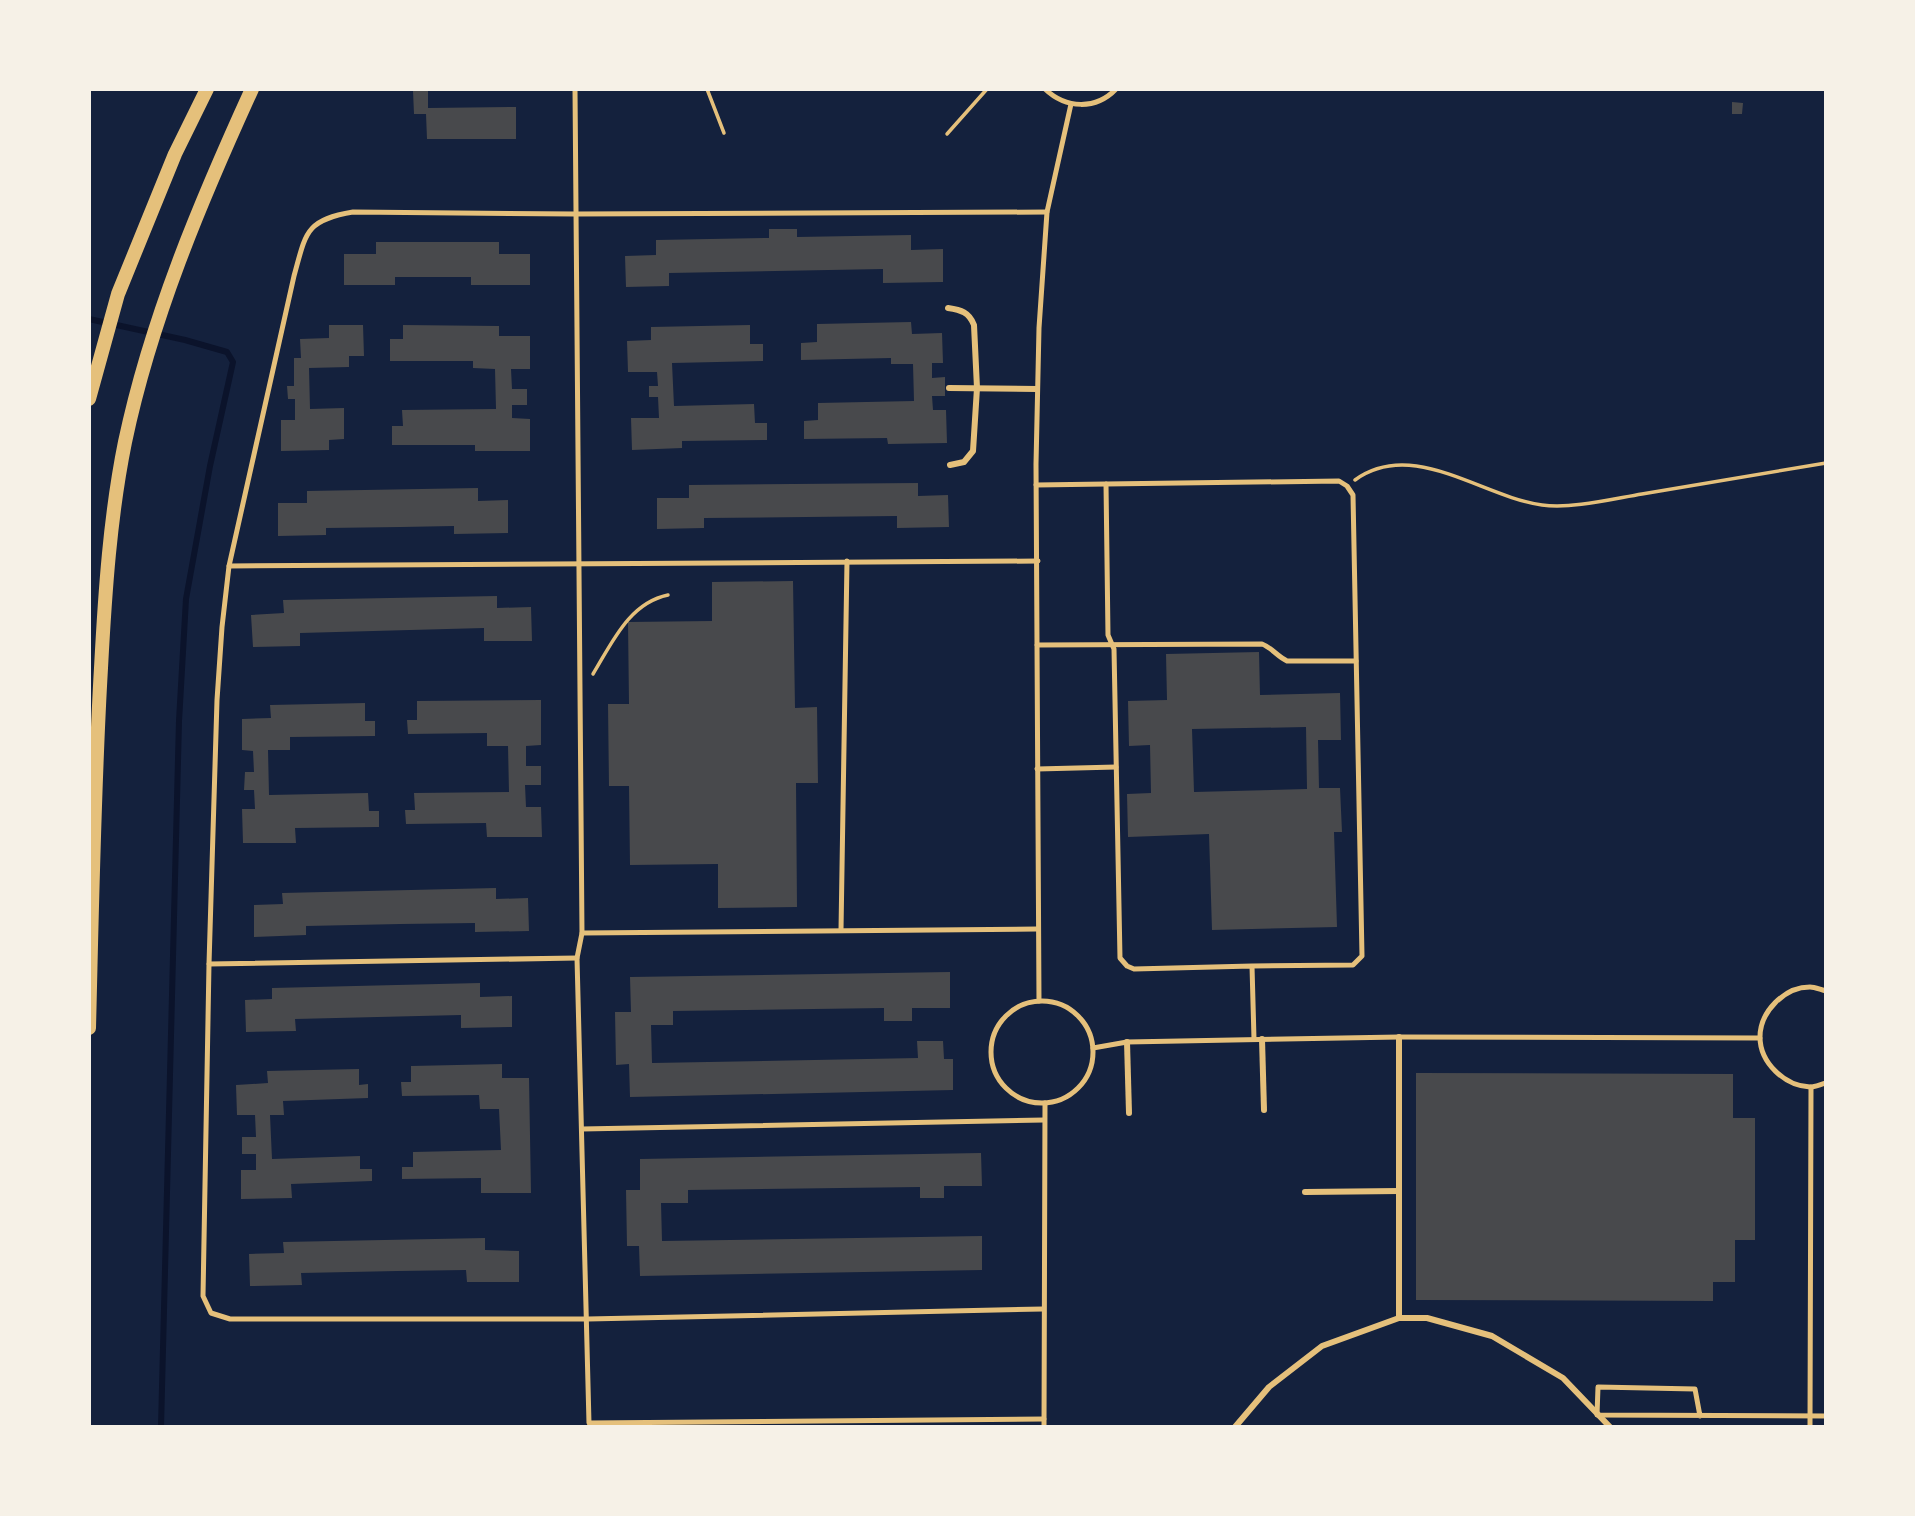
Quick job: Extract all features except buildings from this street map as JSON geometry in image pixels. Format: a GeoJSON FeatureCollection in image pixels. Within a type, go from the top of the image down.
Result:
{"type":"FeatureCollection","features":[{"type":"Feature","properties":{"kind":"main road"},"geometry":{"type":"LineString","coordinates":[[89,399],[118,294],[175,154],[207,89]]}},
{"type":"Feature","properties":{"kind":"main road"},"geometry":{"type":"LineString","coordinates":[[89,1028],[97,726],[113,524],[125,443],[162,307],[209,184],[252,89]]}},
{"type":"Feature","properties":{"kind":"street"},"geometry":{"type":"LineString","coordinates":[[948,308],[961,310],[970,317],[974,325],[977,388],[973,451],[964,462],[950,465]]}},
{"type":"Feature","properties":{"kind":"street"},"geometry":{"type":"LineString","coordinates":[[949,388],[1037,389]]}},
{"type":"Feature","properties":{"kind":"street"},"geometry":{"type":"LineString","coordinates":[[1399,1037],[1399,1318]]}},
{"type":"Feature","properties":{"kind":"street"},"geometry":{"type":"LineString","coordinates":[[1258,1039],[1264,1110]]}},
{"type":"Feature","properties":{"kind":"street"},"geometry":{"type":"LineString","coordinates":[[1127,1042],[1129,1113]]}},
{"type":"Feature","properties":{"kind":"street"},"geometry":{"type":"LineString","coordinates":[[1305,1192],[1399,1191]]}},
{"type":"Feature","properties":{"kind":"street"},"geometry":{"type":"LineString","coordinates":[[1235,1427],[1269,1388],[1322,1346],[1399,1318],[1427,1318],[1492,1336],[1563,1377],[1610,1427]]}},
{"type":"Feature","properties":{"kind":"lane"},"geometry":{"type":"LineString","coordinates":[[575,89],[582,933],[577,958],[589,1423],[649,1425],[1044,1419]]}},
{"type":"Feature","properties":{"kind":"lane"},"geometry":{"type":"LineString","coordinates":[[1045,89],[1056,100],[1082,106],[1107,99],[1116,89]]}},
{"type":"Feature","properties":{"kind":"lane"},"geometry":{"type":"LineString","coordinates":[[1039,1001],[1036,485],[1039,328],[1047,212],[1071,104]]}},
{"type":"Feature","properties":{"kind":"lane"},"geometry":{"type":"LineString","coordinates":[[1044,1309],[587,1319],[230,1319],[211,1313],[203,1296],[209,964],[217,700],[222,627],[229,566],[294,276],[308,231],[322,220],[353,212],[1047,212]]}},
{"type":"Feature","properties":{"kind":"lane"},"geometry":{"type":"LineString","coordinates":[[1036,485],[1106,484],[1339,481],[1347,486],[1353,495],[1362,956],[1353,965],[1134,969],[1120,958],[1114,649],[1108,635],[1106,484]]}},
{"type":"Feature","properties":{"kind":"lane"},"geometry":{"type":"LineString","coordinates":[[841,930],[847,561]]}},
{"type":"Feature","properties":{"kind":"lane"},"geometry":{"type":"LineString","coordinates":[[229,566],[1038,561]]}},
{"type":"Feature","properties":{"kind":"lane"},"geometry":{"type":"LineString","coordinates":[[1037,645],[1262,643],[1272,648],[1279,658],[1287,661],[1356,660]]}},
{"type":"Feature","properties":{"kind":"lane"},"geometry":{"type":"LineString","coordinates":[[1037,769],[1116,767]]}},
{"type":"Feature","properties":{"kind":"lane"},"geometry":{"type":"LineString","coordinates":[[582,933],[1037,929]]}},
{"type":"Feature","properties":{"kind":"lane"},"geometry":{"type":"LineString","coordinates":[[209,964],[577,958]]}},
{"type":"Feature","properties":{"kind":"lane"},"geometry":{"type":"LineString","coordinates":[[1252,966],[1258,1039]]}},
{"type":"Feature","properties":{"kind":"lane"},"geometry":{"type":"LineString","coordinates":[[1826,991],[1809,987],[1784,994],[1766,1013],[1760,1038],[1767,1063],[1786,1081],[1811,1087],[1826,1083]]}},
{"type":"Feature","properties":{"kind":"lane"},"geometry":{"type":"LineString","coordinates":[[1039,1001],[1055,1003],[1075,1014],[1089,1033],[1093,1048],[1092,1064],[1086,1079],[1068,1096],[1045,1103],[1017,1096],[997,1075],[992,1062],[995,1033],[1002,1021],[1012,1011],[1039,1001]]}},
{"type":"Feature","properties":{"kind":"lane"},"geometry":{"type":"LineString","coordinates":[[1093,1048],[1127,1042],[1258,1039],[1760,1038]]}},
{"type":"Feature","properties":{"kind":"lane"},"geometry":{"type":"LineString","coordinates":[[1810,1427],[1811,1087]]}},
{"type":"Feature","properties":{"kind":"lane"},"geometry":{"type":"LineString","coordinates":[[1044,1427],[1045,1103]]}},
{"type":"Feature","properties":{"kind":"lane"},"geometry":{"type":"LineString","coordinates":[[582,1129],[1044,1120]]}},
{"type":"Feature","properties":{"kind":"lane"},"geometry":{"type":"LineString","coordinates":[[1700,1416],[1695,1389],[1598,1387],[1597,1415],[1700,1416],[1826,1416]]}},
{"type":"Feature","properties":{"kind":"path"},"geometry":{"type":"LineString","coordinates":[[707,89],[724,133]]}},
{"type":"Feature","properties":{"kind":"path"},"geometry":{"type":"LineString","coordinates":[[947,134],[987,89]]}},
{"type":"Feature","properties":{"kind":"path"},"geometry":{"type":"LineString","coordinates":[[1347,486],[1369,470],[1403,464],[1451,475],[1494,493],[1543,505],[1588,503],[1826,463]]}},
{"type":"Feature","properties":{"kind":"path"},"geometry":{"type":"LineString","coordinates":[[592,676],[633,613],[657,597],[668,595]]}},
{"type":"Feature","properties":{"kind":"waterway"},"geometry":{"type":"LineString","coordinates":[[89,319],[227,352],[233,362],[210,466],[186,599],[179,721],[161,1427]]}}]}
